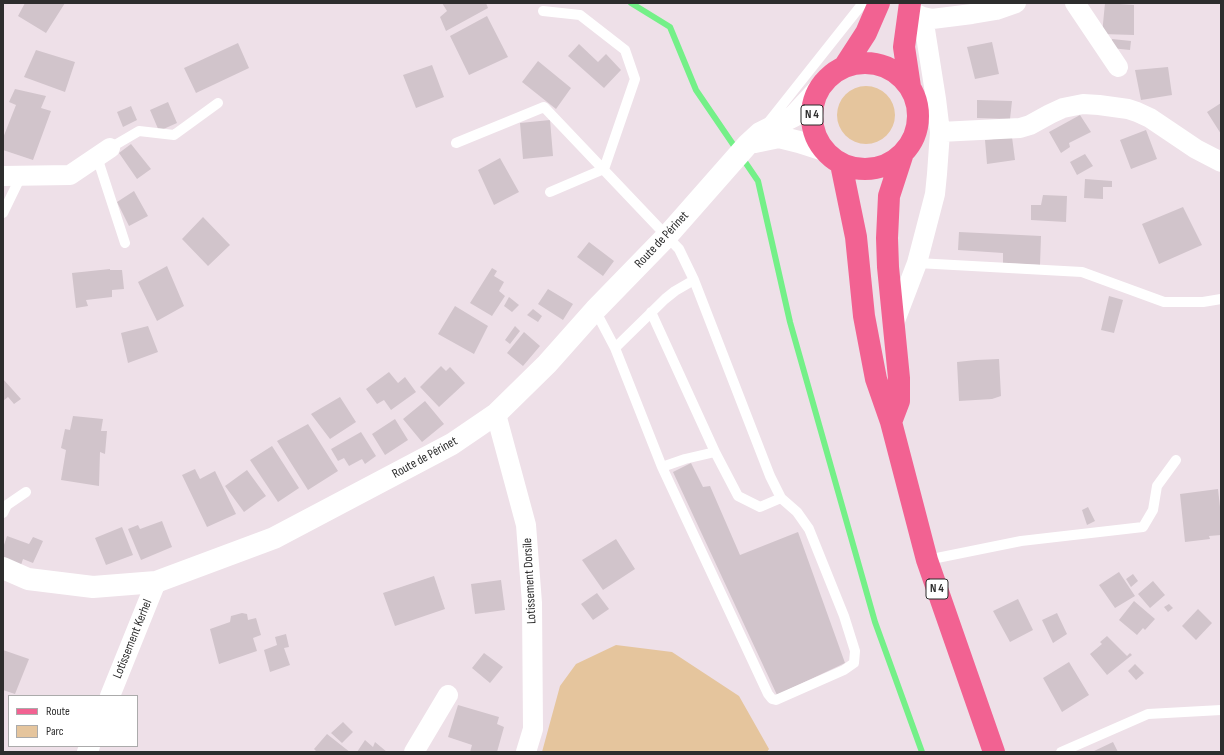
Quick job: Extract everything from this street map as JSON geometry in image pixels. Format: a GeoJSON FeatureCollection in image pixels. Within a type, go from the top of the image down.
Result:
{"type":"FeatureCollection","features":[{"type":"Feature","properties":{"kind":"main road","name":"N 4"},"geometry":{"type":"LineString","coordinates":[[844,68],[866,33],[879,3]]}},
{"type":"Feature","properties":{"kind":"main road","name":"N 4"},"geometry":{"type":"LineString","coordinates":[[891,422],[899,401],[899,378],[888,267],[887,238],[889,196],[902,156],[911,144],[917,130],[918,116],[916,101],[910,87],[904,47],[914,10]]}},
{"type":"Feature","properties":{"kind":"main road","name":"N 4"},"geometry":{"type":"LineString","coordinates":[[902,156],[888,165],[873,170],[857,169],[841,164],[824,150],[815,136],[812,120],[814,103],[820,88],[830,76],[854,64],[864,63],[880,65],[894,72],[910,87]]}},
{"type":"Feature","properties":{"kind":"main road","name":"Route de Périnet"},"geometry":{"type":"LineString","coordinates":[[3,568],[28,579],[93,587],[156,582],[274,538],[452,444],[496,414],[547,364],[595,310],[667,236],[718,177],[751,142],[794,116],[820,88]]}},
{"type":"Feature","properties":{"kind":"main road"},"geometry":{"type":"LineString","coordinates":[[751,142],[779,137],[824,150]]}},
{"type":"Feature","properties":{"kind":"main road","name":"N 4"},"geometry":{"type":"LineString","coordinates":[[841,164],[856,237],[864,316],[876,379],[891,422],[927,560],[994,752]]}},
{"type":"Feature","properties":{"kind":"street"},"geometry":{"type":"LineString","coordinates":[[914,10],[932,18],[996,10],[1016,3]]}},
{"type":"Feature","properties":{"kind":"street"},"geometry":{"type":"LineString","coordinates":[[1075,3],[1118,67]]}},
{"type":"Feature","properties":{"kind":"street"},"geometry":{"type":"LineString","coordinates":[[893,326],[908,290],[917,263],[934,194],[940,132],[936,99],[914,10]]}},
{"type":"Feature","properties":{"kind":"street"},"geometry":{"type":"LineString","coordinates":[[940,132],[1020,128],[1030,125],[1063,108],[1083,104],[1099,105],[1128,109],[1150,118],[1196,149],[1221,162]]}},
{"type":"Feature","properties":{"kind":"street"},"geometry":{"type":"LineString","coordinates":[[12,176],[70,175],[104,152]]}},
{"type":"Feature","properties":{"kind":"street","name":"Lotissement Dorsile"},"geometry":{"type":"LineString","coordinates":[[496,414],[526,525],[532,603],[533,729],[526,752]]}},
{"type":"Feature","properties":{"kind":"street","name":"Lotissement Kerhel"},"geometry":{"type":"LineString","coordinates":[[110,695],[156,582]]}},
{"type":"Feature","properties":{"kind":"street"},"geometry":{"type":"LineString","coordinates":[[414,752],[448,695]]}},
{"type":"Feature","properties":{"kind":"lane"},"geometry":{"type":"LineString","coordinates":[[751,142],[863,3]]}},
{"type":"Feature","properties":{"kind":"lane"},"geometry":{"type":"LineString","coordinates":[[543,11],[580,15],[625,50],[635,79],[604,169],[550,192]]}},
{"type":"Feature","properties":{"kind":"lane"},"geometry":{"type":"LineString","coordinates":[[125,243],[104,152],[139,131],[174,135],[218,103]]}},
{"type":"Feature","properties":{"kind":"lane"},"geometry":{"type":"LineString","coordinates":[[456,143],[544,107],[679,249],[694,280],[770,476],[782,498],[797,512],[809,529],[844,616],[855,651],[854,663],[844,670],[776,700],[772,699],[768,694],[662,467],[615,348],[595,310]]}},
{"type":"Feature","properties":{"kind":"lane"},"geometry":{"type":"LineString","coordinates":[[3,213],[12,176]]}},
{"type":"Feature","properties":{"kind":"lane"},"geometry":{"type":"LineString","coordinates":[[917,263],[1082,272],[1164,302],[1203,302],[1221,299]]}},
{"type":"Feature","properties":{"kind":"lane"},"geometry":{"type":"LineString","coordinates":[[615,348],[651,312],[675,291],[694,280]]}},
{"type":"Feature","properties":{"kind":"lane"},"geometry":{"type":"LineString","coordinates":[[651,312],[715,452],[738,496],[760,507],[782,498]]}},
{"type":"Feature","properties":{"kind":"lane"},"geometry":{"type":"LineString","coordinates":[[662,467],[685,459],[715,452]]}},
{"type":"Feature","properties":{"kind":"lane"},"geometry":{"type":"LineString","coordinates":[[927,560],[1021,541],[1143,527],[1153,510],[1157,486],[1176,460]]}},
{"type":"Feature","properties":{"kind":"lane"},"geometry":{"type":"LineString","coordinates":[[3,513],[7,506],[26,492]]}},
{"type":"Feature","properties":{"kind":"lane"},"geometry":{"type":"LineString","coordinates":[[1061,752],[1148,714],[1221,710]]}},
{"type":"Feature","properties":{"kind":"green space"},"geometry":{"type":"Polygon","coordinates":[[[860,86],[872,86],[887,94],[895,109],[895,121],[887,136],[872,144],[860,144],[845,136],[837,121],[837,109],[845,94],[860,86]]]}},
{"type":"Feature","properties":{"kind":"green space"},"geometry":{"type":"Polygon","coordinates":[[[616,645],[672,652],[739,696],[769,749],[767,752],[542,752],[560,686],[576,664],[616,645]]]}},
{"type":"Feature","properties":{"kind":"building"},"geometry":{"type":"Polygon","coordinates":[[[25,3],[65,3],[46,33],[18,16],[25,3]]]}},
{"type":"Feature","properties":{"kind":"building"},"geometry":{"type":"Polygon","coordinates":[[[442,3],[486,3],[488,8],[446,31],[440,17],[447,11],[442,3]]]}},
{"type":"Feature","properties":{"kind":"building"},"geometry":{"type":"Polygon","coordinates":[[[1105,3],[1134,5],[1134,35],[1102,34],[1105,3]]]}},
{"type":"Feature","properties":{"kind":"building"},"geometry":{"type":"Polygon","coordinates":[[[487,16],[508,57],[469,75],[450,36],[487,16]]]}},
{"type":"Feature","properties":{"kind":"building"},"geometry":{"type":"Polygon","coordinates":[[[1112,39],[1131,41],[1130,50],[1111,48],[1112,39]]]}},
{"type":"Feature","properties":{"kind":"building"},"geometry":{"type":"Polygon","coordinates":[[[992,42],[999,74],[975,79],[967,47],[992,42]]]}},
{"type":"Feature","properties":{"kind":"building"},"geometry":{"type":"Polygon","coordinates":[[[238,43],[249,68],[196,93],[184,68],[238,43]]]}},
{"type":"Feature","properties":{"kind":"building"},"geometry":{"type":"Polygon","coordinates":[[[579,44],[598,62],[606,54],[621,70],[604,88],[568,56],[579,44]]]}},
{"type":"Feature","properties":{"kind":"building"},"geometry":{"type":"Polygon","coordinates":[[[36,50],[75,62],[65,92],[24,77],[36,50]]]}},
{"type":"Feature","properties":{"kind":"building"},"geometry":{"type":"Polygon","coordinates":[[[538,61],[571,88],[556,109],[522,82],[538,61]]]}},
{"type":"Feature","properties":{"kind":"building"},"geometry":{"type":"Polygon","coordinates":[[[432,65],[444,97],[416,108],[403,75],[432,65]]]}},
{"type":"Feature","properties":{"kind":"building"},"geometry":{"type":"Polygon","coordinates":[[[1168,67],[1172,95],[1141,100],[1135,70],[1168,67]]]}},
{"type":"Feature","properties":{"kind":"building"},"geometry":{"type":"Polygon","coordinates":[[[15,89],[46,96],[41,108],[51,111],[33,160],[3,150],[3,138],[16,105],[9,102],[15,89]]]}},
{"type":"Feature","properties":{"kind":"building"},"geometry":{"type":"Polygon","coordinates":[[[977,100],[1012,101],[1010,119],[977,118],[977,100]]]}},
{"type":"Feature","properties":{"kind":"building"},"geometry":{"type":"Polygon","coordinates":[[[168,102],[177,123],[159,131],[150,110],[168,102]]]}},
{"type":"Feature","properties":{"kind":"building"},"geometry":{"type":"Polygon","coordinates":[[[1221,103],[1221,134],[1207,112],[1221,103]]]}},
{"type":"Feature","properties":{"kind":"building"},"geometry":{"type":"Polygon","coordinates":[[[131,106],[137,120],[123,127],[117,112],[131,106]]]}},
{"type":"Feature","properties":{"kind":"building"},"geometry":{"type":"Polygon","coordinates":[[[1080,115],[1091,132],[1069,143],[1070,147],[1061,153],[1049,132],[1080,115]]]}},
{"type":"Feature","properties":{"kind":"building"},"geometry":{"type":"Polygon","coordinates":[[[550,120],[553,156],[523,159],[520,123],[550,120]]]}},
{"type":"Feature","properties":{"kind":"building"},"geometry":{"type":"Polygon","coordinates":[[[1146,130],[1157,159],[1131,169],[1120,140],[1146,130]]]}},
{"type":"Feature","properties":{"kind":"building"},"geometry":{"type":"Polygon","coordinates":[[[1012,137],[1015,160],[987,164],[985,140],[1012,137]]]}},
{"type":"Feature","properties":{"kind":"building"},"geometry":{"type":"Polygon","coordinates":[[[131,144],[151,169],[137,179],[119,153],[131,144]]]}},
{"type":"Feature","properties":{"kind":"building"},"geometry":{"type":"Polygon","coordinates":[[[1085,154],[1093,166],[1077,175],[1070,162],[1085,154]]]}},
{"type":"Feature","properties":{"kind":"building"},"geometry":{"type":"Polygon","coordinates":[[[500,158],[519,192],[494,205],[478,170],[500,158]]]}},
{"type":"Feature","properties":{"kind":"building"},"geometry":{"type":"Polygon","coordinates":[[[1085,179],[1112,181],[1112,187],[1103,187],[1103,199],[1084,198],[1085,179]]]}},
{"type":"Feature","properties":{"kind":"building"},"geometry":{"type":"Polygon","coordinates":[[[134,191],[148,216],[129,226],[117,202],[134,191]]]}},
{"type":"Feature","properties":{"kind":"building"},"geometry":{"type":"Polygon","coordinates":[[[1043,195],[1067,196],[1066,222],[1031,220],[1031,205],[1041,205],[1043,195]]]}},
{"type":"Feature","properties":{"kind":"building"},"geometry":{"type":"Polygon","coordinates":[[[1183,207],[1202,245],[1159,264],[1142,224],[1183,207]]]}},
{"type":"Feature","properties":{"kind":"building"},"geometry":{"type":"Polygon","coordinates":[[[203,217],[230,245],[208,266],[182,239],[203,217]]]}},
{"type":"Feature","properties":{"kind":"building"},"geometry":{"type":"Polygon","coordinates":[[[959,232],[1041,236],[1040,265],[1003,263],[1003,253],[958,250],[959,232]]]}},
{"type":"Feature","properties":{"kind":"building"},"geometry":{"type":"Polygon","coordinates":[[[589,242],[614,261],[603,276],[577,257],[589,242]]]}},
{"type":"Feature","properties":{"kind":"building"},"geometry":{"type":"Polygon","coordinates":[[[167,266],[184,306],[157,321],[138,282],[167,266]]]}},
{"type":"Feature","properties":{"kind":"building"},"geometry":{"type":"Polygon","coordinates":[[[492,268],[497,271],[494,276],[504,282],[499,291],[505,296],[492,316],[470,303],[492,268]]]}},
{"type":"Feature","properties":{"kind":"building"},"geometry":{"type":"Polygon","coordinates":[[[110,269],[122,270],[124,289],[112,290],[112,297],[86,300],[88,306],[76,308],[72,273],[110,269]]]}},
{"type":"Feature","properties":{"kind":"building"},"geometry":{"type":"Polygon","coordinates":[[[548,289],[573,304],[563,320],[538,304],[548,289]]]}},
{"type":"Feature","properties":{"kind":"building"},"geometry":{"type":"Polygon","coordinates":[[[1109,296],[1123,300],[1114,333],[1101,330],[1109,296]]]}},
{"type":"Feature","properties":{"kind":"building"},"geometry":{"type":"Polygon","coordinates":[[[509,297],[519,305],[512,312],[504,306],[509,297]]]}},
{"type":"Feature","properties":{"kind":"building"},"geometry":{"type":"Polygon","coordinates":[[[455,306],[488,326],[474,354],[438,334],[455,306]]]}},
{"type":"Feature","properties":{"kind":"building"},"geometry":{"type":"Polygon","coordinates":[[[533,309],[542,316],[538,322],[527,315],[533,309]]]}},
{"type":"Feature","properties":{"kind":"building"},"geometry":{"type":"Polygon","coordinates":[[[148,326],[158,352],[128,363],[121,333],[148,326]]]}},
{"type":"Feature","properties":{"kind":"building"},"geometry":{"type":"Polygon","coordinates":[[[515,326],[520,331],[510,344],[505,340],[515,326]]]}},
{"type":"Feature","properties":{"kind":"building"},"geometry":{"type":"Polygon","coordinates":[[[524,332],[540,346],[523,366],[507,353],[524,332]]]}},
{"type":"Feature","properties":{"kind":"building"},"geometry":{"type":"Polygon","coordinates":[[[999,359],[1001,396],[992,399],[959,401],[957,362],[999,359]]]}},
{"type":"Feature","properties":{"kind":"building"},"geometry":{"type":"Polygon","coordinates":[[[441,366],[446,371],[450,367],[465,383],[439,407],[420,387],[441,366]]]}},
{"type":"Feature","properties":{"kind":"building"},"geometry":{"type":"Polygon","coordinates":[[[389,372],[398,383],[405,377],[416,392],[391,410],[384,400],[377,404],[366,389],[389,372]]]}},
{"type":"Feature","properties":{"kind":"building"},"geometry":{"type":"Polygon","coordinates":[[[3,379],[21,399],[14,404],[8,397],[3,401],[3,379]]]}},
{"type":"Feature","properties":{"kind":"building"},"geometry":{"type":"Polygon","coordinates":[[[340,397],[356,422],[330,439],[311,414],[340,397]]]}},
{"type":"Feature","properties":{"kind":"building"},"geometry":{"type":"Polygon","coordinates":[[[425,401],[444,424],[422,442],[403,419],[425,401]]]}},
{"type":"Feature","properties":{"kind":"building"},"geometry":{"type":"Polygon","coordinates":[[[73,416],[103,419],[101,431],[107,431],[105,454],[100,452],[99,486],[61,480],[66,450],[61,448],[65,429],[70,430],[73,416]]]}},
{"type":"Feature","properties":{"kind":"building"},"geometry":{"type":"Polygon","coordinates":[[[395,419],[408,440],[385,455],[372,434],[395,419]]]}},
{"type":"Feature","properties":{"kind":"building"},"geometry":{"type":"Polygon","coordinates":[[[308,424],[338,471],[308,490],[277,441],[308,424]]]}},
{"type":"Feature","properties":{"kind":"building"},"geometry":{"type":"Polygon","coordinates":[[[361,432],[376,456],[365,464],[362,459],[349,466],[344,458],[338,461],[331,449],[361,432]]]}},
{"type":"Feature","properties":{"kind":"building"},"geometry":{"type":"Polygon","coordinates":[[[272,446],[299,488],[278,502],[250,460],[272,446]]]}},
{"type":"Feature","properties":{"kind":"building"},"geometry":{"type":"Polygon","coordinates":[[[691,463],[703,487],[710,486],[740,555],[798,532],[845,663],[777,695],[673,472],[691,463]]]}},
{"type":"Feature","properties":{"kind":"building"},"geometry":{"type":"Polygon","coordinates":[[[195,469],[200,479],[215,471],[236,514],[207,527],[182,475],[195,469]]]}},
{"type":"Feature","properties":{"kind":"building"},"geometry":{"type":"Polygon","coordinates":[[[247,470],[266,496],[244,512],[225,486],[247,470]]]}},
{"type":"Feature","properties":{"kind":"building"},"geometry":{"type":"Polygon","coordinates":[[[1218,489],[1221,516],[1221,535],[1209,536],[1210,539],[1185,542],[1180,494],[1218,489]]]}},
{"type":"Feature","properties":{"kind":"building"},"geometry":{"type":"Polygon","coordinates":[[[1088,507],[1095,521],[1087,525],[1082,510],[1088,507]]]}},
{"type":"Feature","properties":{"kind":"building"},"geometry":{"type":"Polygon","coordinates":[[[162,521],[172,547],[141,560],[128,529],[138,525],[140,529],[162,521]]]}},
{"type":"Feature","properties":{"kind":"building"},"geometry":{"type":"Polygon","coordinates":[[[122,527],[133,555],[106,565],[95,538],[122,527]]]}},
{"type":"Feature","properties":{"kind":"building"},"geometry":{"type":"Polygon","coordinates":[[[7,536],[29,544],[33,537],[43,541],[33,563],[23,559],[21,565],[3,557],[3,548],[7,536]]]}},
{"type":"Feature","properties":{"kind":"building"},"geometry":{"type":"Polygon","coordinates":[[[616,539],[635,569],[603,590],[582,560],[616,539]]]}},
{"type":"Feature","properties":{"kind":"building"},"geometry":{"type":"Polygon","coordinates":[[[1119,572],[1135,596],[1115,608],[1099,585],[1119,572]]]}},
{"type":"Feature","properties":{"kind":"building"},"geometry":{"type":"Polygon","coordinates":[[[1133,574],[1138,581],[1131,587],[1126,579],[1133,574]]]}},
{"type":"Feature","properties":{"kind":"building"},"geometry":{"type":"Polygon","coordinates":[[[434,576],[445,609],[395,626],[383,593],[434,576]]]}},
{"type":"Feature","properties":{"kind":"building"},"geometry":{"type":"Polygon","coordinates":[[[501,580],[505,610],[475,614],[471,584],[501,580]]]}},
{"type":"Feature","properties":{"kind":"building"},"geometry":{"type":"Polygon","coordinates":[[[1153,581],[1165,595],[1150,608],[1138,594],[1153,581]]]}},
{"type":"Feature","properties":{"kind":"building"},"geometry":{"type":"Polygon","coordinates":[[[597,593],[609,609],[593,620],[581,604],[597,593]]]}},
{"type":"Feature","properties":{"kind":"building"},"geometry":{"type":"Polygon","coordinates":[[[1018,599],[1033,630],[1010,642],[993,611],[1018,599]]]}},
{"type":"Feature","properties":{"kind":"building"},"geometry":{"type":"Polygon","coordinates":[[[1134,601],[1155,619],[1145,630],[1143,628],[1137,635],[1119,620],[1134,601]]]}},
{"type":"Feature","properties":{"kind":"building"},"geometry":{"type":"Polygon","coordinates":[[[1169,604],[1173,608],[1168,612],[1164,607],[1169,604]]]}},
{"type":"Feature","properties":{"kind":"building"},"geometry":{"type":"Polygon","coordinates":[[[1198,609],[1212,623],[1196,640],[1182,626],[1198,609]]]}},
{"type":"Feature","properties":{"kind":"building"},"geometry":{"type":"Polygon","coordinates":[[[242,613],[247,614],[248,620],[256,618],[261,635],[253,638],[257,651],[219,664],[210,629],[230,622],[231,616],[242,613]]]}},
{"type":"Feature","properties":{"kind":"building"},"geometry":{"type":"Polygon","coordinates":[[[1057,613],[1067,634],[1053,643],[1042,620],[1057,613]]]}},
{"type":"Feature","properties":{"kind":"building"},"geometry":{"type":"Polygon","coordinates":[[[286,634],[289,647],[284,648],[290,665],[270,672],[264,650],[277,645],[275,637],[286,634]]]}},
{"type":"Feature","properties":{"kind":"building"},"geometry":{"type":"Polygon","coordinates":[[[1107,636],[1127,656],[1130,653],[1132,655],[1107,675],[1090,654],[1102,644],[1100,642],[1107,636]]]}},
{"type":"Feature","properties":{"kind":"building"},"geometry":{"type":"Polygon","coordinates":[[[3,650],[29,659],[15,694],[3,690],[3,650]]]}},
{"type":"Feature","properties":{"kind":"building"},"geometry":{"type":"Polygon","coordinates":[[[484,653],[503,667],[490,683],[472,668],[484,653]]]}},
{"type":"Feature","properties":{"kind":"building"},"geometry":{"type":"Polygon","coordinates":[[[1069,662],[1089,695],[1062,712],[1043,678],[1069,662]]]}},
{"type":"Feature","properties":{"kind":"building"},"geometry":{"type":"Polygon","coordinates":[[[1135,664],[1144,673],[1136,680],[1128,671],[1135,664]]]}},
{"type":"Feature","properties":{"kind":"building"},"geometry":{"type":"Polygon","coordinates":[[[458,705],[499,717],[497,724],[504,727],[497,752],[470,752],[472,745],[448,737],[458,705]]]}},
{"type":"Feature","properties":{"kind":"building"},"geometry":{"type":"Polygon","coordinates":[[[343,722],[353,732],[342,743],[331,733],[343,722]]]}},
{"type":"Feature","properties":{"kind":"building"},"geometry":{"type":"Polygon","coordinates":[[[327,734],[350,752],[317,752],[314,749],[327,734]]]}},
{"type":"Feature","properties":{"kind":"building"},"geometry":{"type":"Polygon","coordinates":[[[365,740],[373,747],[375,742],[387,752],[357,752],[365,740]]]}},
{"type":"Feature","properties":{"kind":"building"},"geometry":{"type":"Polygon","coordinates":[[[1113,742],[1118,752],[1092,752],[1113,742]]]}},
{"type":"Feature","properties":{"kind":"waterway"},"geometry":{"type":"LineString","coordinates":[[631,3],[670,27],[696,90],[758,181],[790,322],[875,622],[922,752]]}}]}
